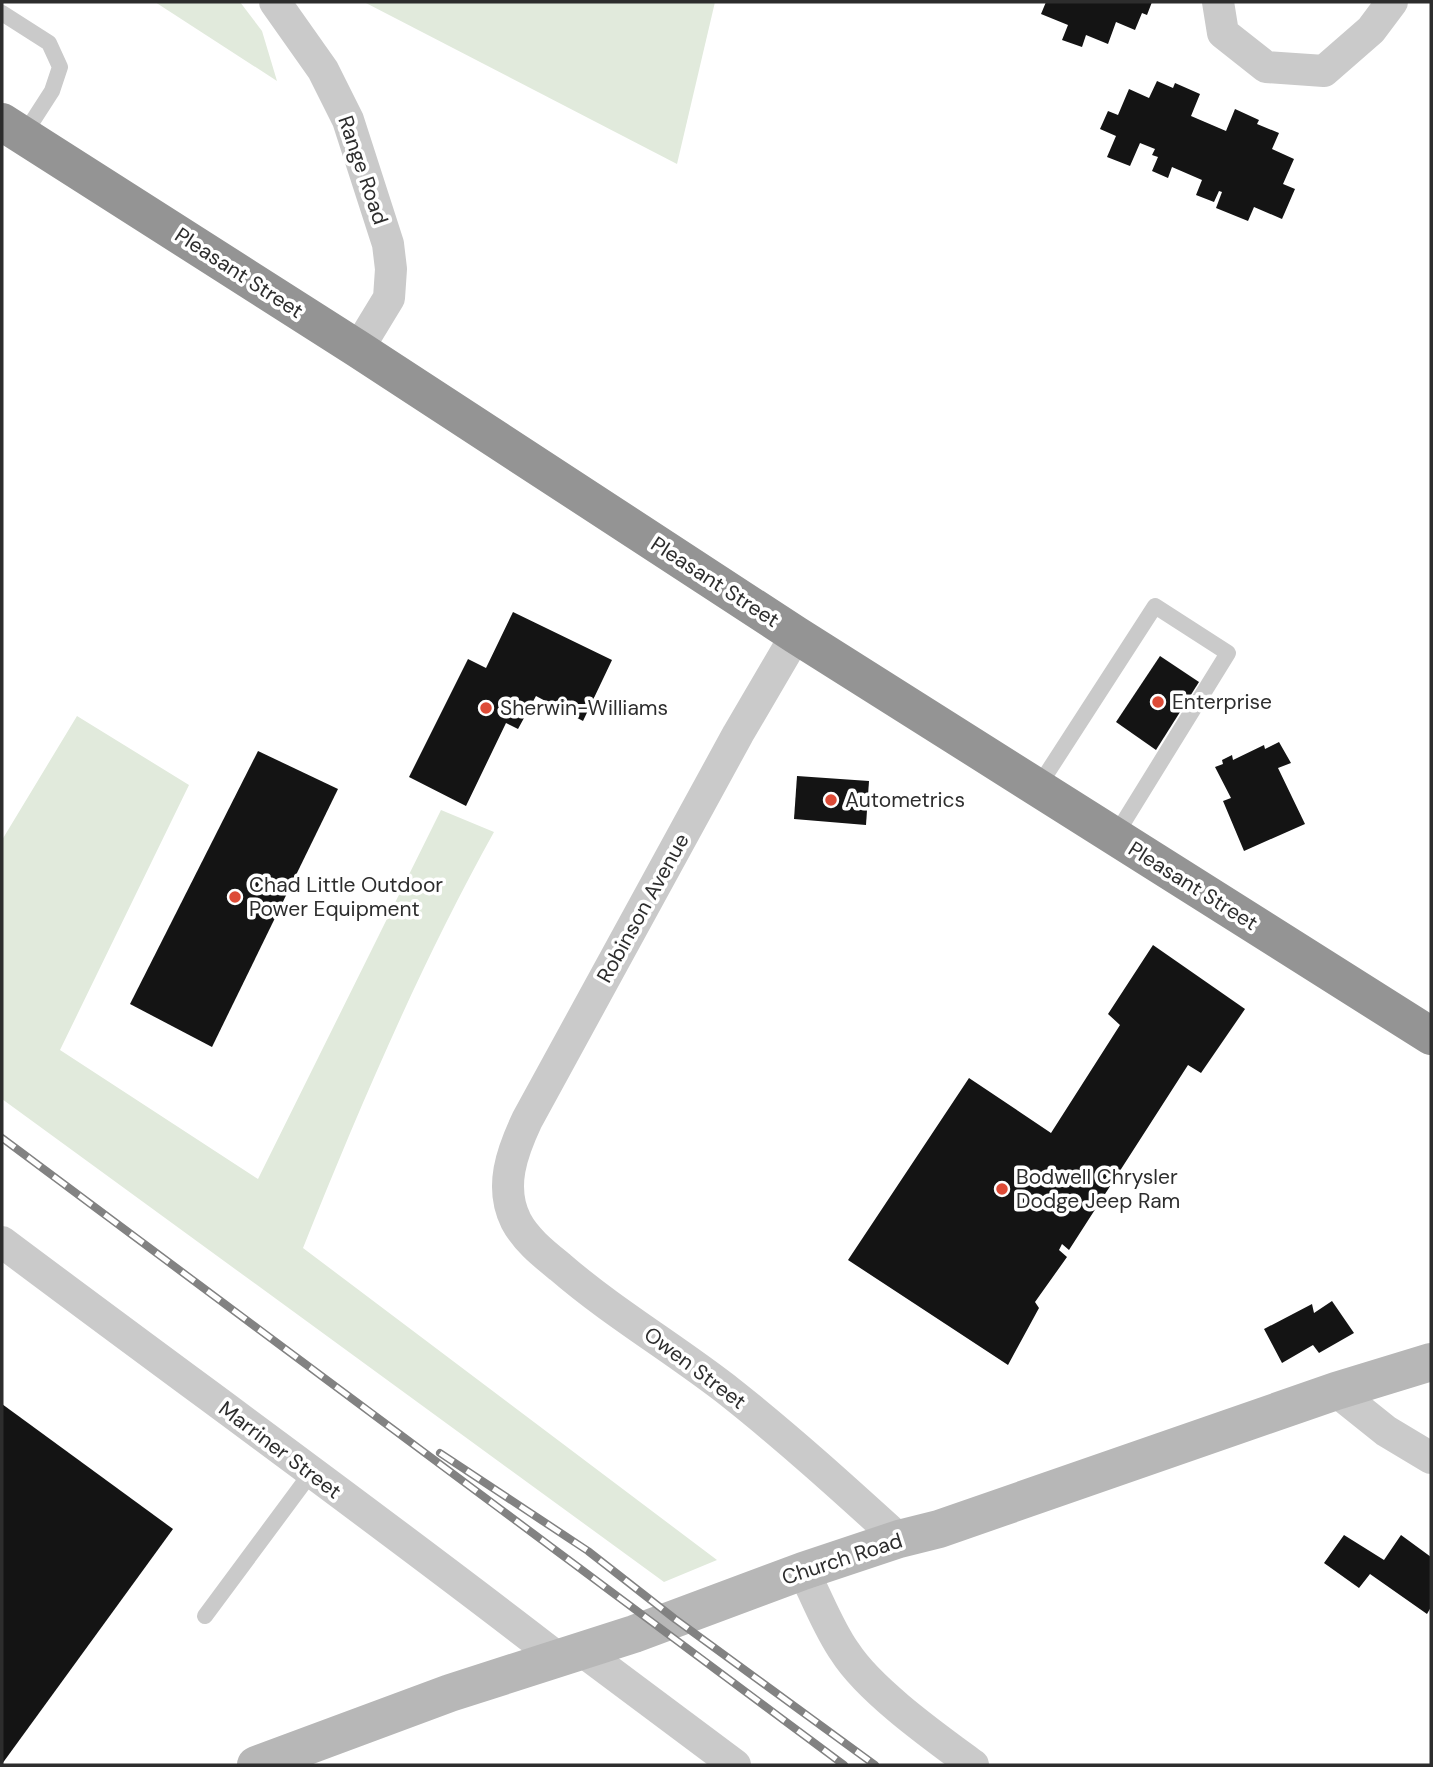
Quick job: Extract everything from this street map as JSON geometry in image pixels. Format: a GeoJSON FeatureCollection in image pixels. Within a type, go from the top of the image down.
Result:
{"type":"FeatureCollection","features":[{"type":"Feature","properties":{"kind":"highway","name":"Pleasant Street"},"geometry":{"type":"LineString","coordinates":[[12,129],[358,349],[796,635],[1431,1036]]}},
{"type":"Feature","properties":{"kind":"street","name":"Range Road"},"geometry":{"type":"LineString","coordinates":[[275,2],[323,70],[348,120],[388,244],[391,269],[389,298],[358,349]]}},
{"type":"Feature","properties":{"kind":"street"},"geometry":{"type":"LineString","coordinates":[[1218,2],[1223,33],[1266,67],[1324,71],[1371,30],[1392,2]]}},
{"type":"Feature","properties":{"kind":"street","name":"Robinson Avenue"},"geometry":{"type":"LineString","coordinates":[[507,1189],[512,1152],[527,1120],[738,734],[796,635]]}},
{"type":"Feature","properties":{"kind":"street","name":"Owen Street"},"geometry":{"type":"LineString","coordinates":[[507,1189],[516,1221],[534,1245],[577,1282],[730,1392],[813,1461],[898,1539]]}},
{"type":"Feature","properties":{"kind":"street","name":"Marriner Street"},"geometry":{"type":"LineString","coordinates":[[2,1242],[442,1568],[735,1765]]}},
{"type":"Feature","properties":{"kind":"street","name":"Church Road"},"geometry":{"type":"LineString","coordinates":[[256,1765],[450,1693],[655,1626],[803,1571],[951,1524],[1336,1391],[1431,1362]]}},
{"type":"Feature","properties":{"kind":"street"},"geometry":{"type":"LineString","coordinates":[[1336,1391],[1386,1431],[1431,1458]]}},
{"type":"Feature","properties":{"kind":"street"},"geometry":{"type":"LineString","coordinates":[[803,1571],[844,1651],[856,1667],[939,1740],[973,1765]]}},
{"type":"Feature","properties":{"kind":"lane"},"geometry":{"type":"LineString","coordinates":[[3,17],[49,43],[60,67],[52,91],[12,129]]}},
{"type":"Feature","properties":{"kind":"lane"},"geometry":{"type":"LineString","coordinates":[[1038,788],[1155,606],[1228,653],[1115,836]]}},
{"type":"Feature","properties":{"kind":"lane"},"geometry":{"type":"LineString","coordinates":[[205,1616],[311,1473]]}},
{"type":"Feature","properties":{"kind":"shaded area"},"geometry":{"type":"Polygon","coordinates":[[[155,2],[240,2],[262,31],[277,81],[155,2]]]}},
{"type":"Feature","properties":{"kind":"shaded area"},"geometry":{"type":"Polygon","coordinates":[[[364,2],[715,2],[677,164],[364,2]]]}},
{"type":"Feature","properties":{"kind":"shaded area"},"geometry":{"type":"Polygon","coordinates":[[[77,716],[189,785],[60,1050],[258,1179],[441,810],[494,832],[441,933],[392,1037],[303,1248],[717,1560],[664,1582],[2,1099],[2,840],[77,716]]]}},
{"type":"Feature","properties":{"kind":"building"},"geometry":{"type":"Polygon","coordinates":[[[1046,2],[1152,2],[1147,15],[1142,13],[1135,30],[1116,22],[1108,44],[1086,35],[1082,47],[1062,40],[1068,25],[1041,14],[1046,2]]]}},
{"type":"Feature","properties":{"kind":"building"},"geometry":{"type":"Polygon","coordinates":[[[1157,81],[1173,88],[1175,83],[1200,94],[1191,116],[1226,131],[1235,109],[1259,120],[1257,124],[1279,133],[1272,149],[1294,159],[1283,184],[1295,189],[1282,219],[1254,207],[1248,221],[1216,208],[1222,192],[1219,191],[1214,202],[1196,195],[1202,180],[1172,167],[1168,178],[1152,171],[1158,157],[1152,155],[1155,149],[1140,143],[1130,166],[1107,157],[1116,136],[1100,129],[1108,111],[1118,115],[1129,89],[1149,98],[1157,81]]]}},
{"type":"Feature","properties":{"kind":"building","name":"Sherwin-Williams"},"geometry":{"type":"Polygon","coordinates":[[[513,612],[612,660],[583,721],[536,696],[518,729],[506,723],[466,806],[409,777],[468,659],[486,668],[513,612]]]}},
{"type":"Feature","properties":{"kind":"building","name":"Enterprise"},"geometry":{"type":"Polygon","coordinates":[[[1160,656],[1199,682],[1156,750],[1116,722],[1160,656]]]}},
{"type":"Feature","properties":{"kind":"building"},"geometry":{"type":"Polygon","coordinates":[[[1279,742],[1291,763],[1278,768],[1305,824],[1244,851],[1223,801],[1231,798],[1215,767],[1223,764],[1222,760],[1232,755],[1233,760],[1264,745],[1265,749],[1279,742]]]}},
{"type":"Feature","properties":{"kind":"building","name":"Chad Little Outdoor Power Equipment"},"geometry":{"type":"Polygon","coordinates":[[[258,751],[338,789],[212,1047],[130,1004],[258,751]]]}},
{"type":"Feature","properties":{"kind":"building","name":"Autometrics"},"geometry":{"type":"Polygon","coordinates":[[[797,776],[869,781],[866,825],[794,819],[797,776]]]}},
{"type":"Feature","properties":{"kind":"building","name":"Bodwell Chrysler Dodge Jeep Ram"},"geometry":{"type":"Polygon","coordinates":[[[1153,945],[1245,1009],[1201,1073],[1188,1065],[1069,1250],[1062,1244],[1059,1250],[1067,1257],[1035,1302],[1039,1308],[1008,1365],[848,1260],[969,1078],[1051,1133],[1120,1025],[1108,1014],[1153,945]]]}},
{"type":"Feature","properties":{"kind":"building"},"geometry":{"type":"Polygon","coordinates":[[[1332,1301],[1354,1333],[1319,1353],[1313,1345],[1282,1363],[1264,1329],[1312,1304],[1314,1313],[1332,1301]]]}},
{"type":"Feature","properties":{"kind":"building"},"geometry":{"type":"Polygon","coordinates":[[[2,1404],[173,1529],[2,1764],[2,1404]]]}},
{"type":"Feature","properties":{"kind":"building"},"geometry":{"type":"Polygon","coordinates":[[[1344,1535],[1384,1560],[1401,1535],[1431,1557],[1431,1607],[1427,1614],[1370,1574],[1359,1588],[1324,1563],[1344,1535]]]}},
{"type":"Feature","properties":{"kind":"railway"},"geometry":{"type":"LineString","coordinates":[[2,1138],[844,1765]]}},
{"type":"Feature","properties":{"kind":"railway"},"geometry":{"type":"LineString","coordinates":[[440,1453],[588,1551],[675,1619],[875,1765]]}},
{"type":"Feature","properties":{"kind":"place","name":"Enterprise"},"geometry":{"type":"Point","coordinates":[1158,702]}},
{"type":"Feature","properties":{"kind":"place","name":"Sherwin-Williams"},"geometry":{"type":"Point","coordinates":[486,708]}},
{"type":"Feature","properties":{"kind":"place","name":"Autometrics"},"geometry":{"type":"Point","coordinates":[831,800]}},
{"type":"Feature","properties":{"kind":"place","name":"Chad Little Outdoor Power Equipment"},"geometry":{"type":"Point","coordinates":[235,897]}},
{"type":"Feature","properties":{"kind":"place","name":"Bodwell Chrysler Dodge Jeep Ram"},"geometry":{"type":"Point","coordinates":[1002,1189]}}]}
